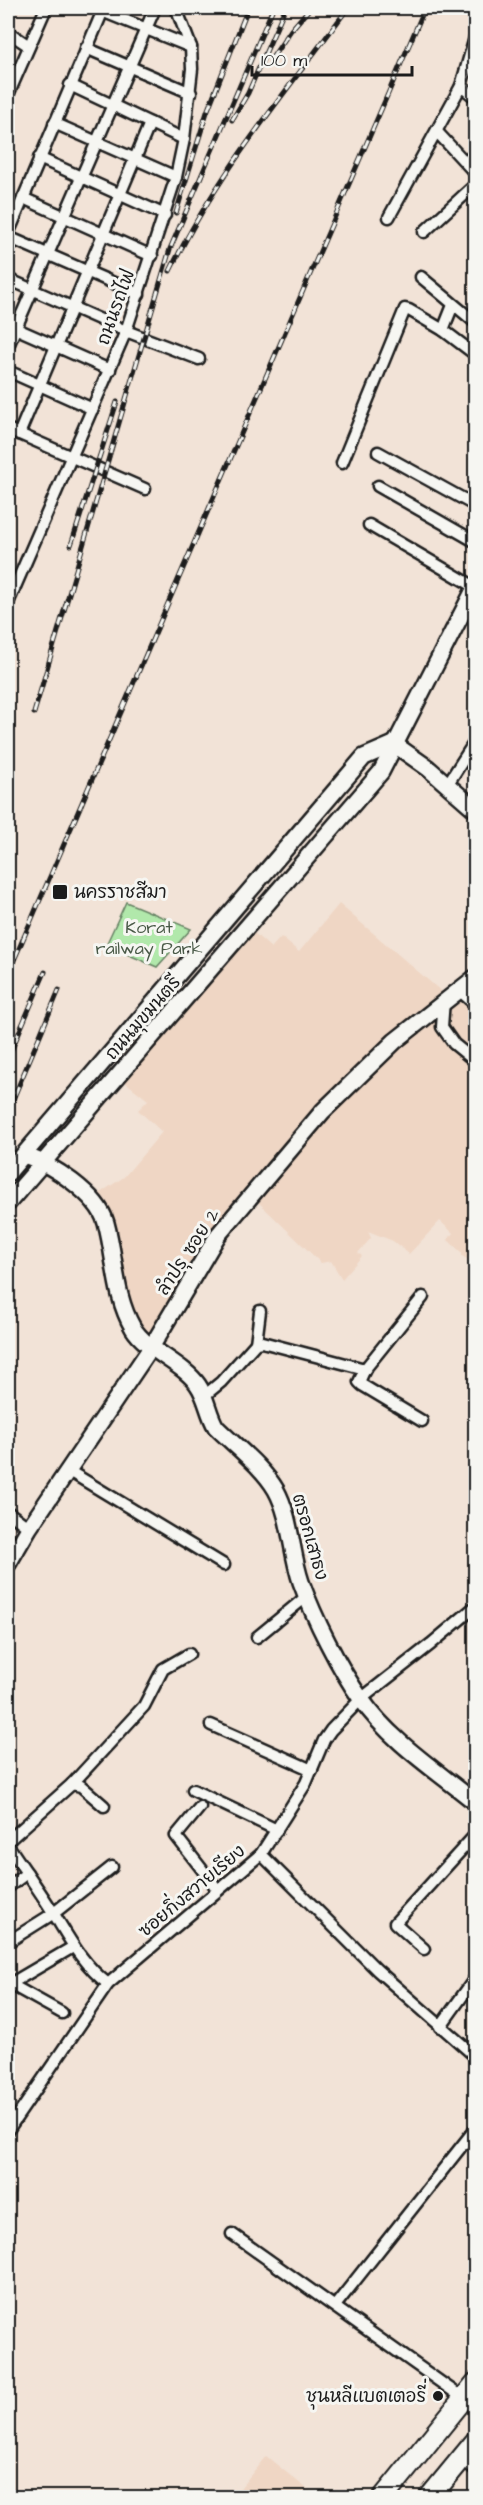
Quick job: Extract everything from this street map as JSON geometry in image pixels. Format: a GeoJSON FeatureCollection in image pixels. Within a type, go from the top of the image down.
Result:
{"type":"FeatureCollection","features":[{"type":"Feature","properties":{"kind":"highway"},"geometry":{"type":"LineString","coordinates":[[387,2493],[476,2383]]}},
{"type":"Feature","properties":{"kind":"highway"},"geometry":{"type":"LineString","coordinates":[[429,2498],[469,2464],[476,2441]]}},
{"type":"Feature","properties":{"kind":"street"},"geometry":{"type":"LineString","coordinates":[[8,95],[46,8]]}},
{"type":"Feature","properties":{"kind":"street"},"geometry":{"type":"LineString","coordinates":[[8,346],[11,327],[33,290],[155,8]]}},
{"type":"Feature","properties":{"kind":"street","name":"ถนนรถไฟ"},"geometry":{"type":"LineString","coordinates":[[8,603],[126,331],[176,177],[190,93],[191,47],[176,8]]}},
{"type":"Feature","properties":{"kind":"street"},"geometry":{"type":"LineString","coordinates":[[139,294],[8,236],[103,9],[191,47]]}},
{"type":"Feature","properties":{"kind":"street"},"geometry":{"type":"LineString","coordinates":[[8,32],[29,46]]}},
{"type":"Feature","properties":{"kind":"street"},"geometry":{"type":"LineString","coordinates":[[389,217],[438,132],[461,86],[476,34]]}},
{"type":"Feature","properties":{"kind":"street"},"geometry":{"type":"LineString","coordinates":[[86,48],[190,93]]}},
{"type":"Feature","properties":{"kind":"street"},"geometry":{"type":"LineString","coordinates":[[70,85],[184,139]]}},
{"type":"Feature","properties":{"kind":"street"},"geometry":{"type":"LineString","coordinates":[[461,86],[476,98]]}},
{"type":"Feature","properties":{"kind":"street"},"geometry":{"type":"LineString","coordinates":[[54,123],[176,177]]}},
{"type":"Feature","properties":{"kind":"street"},"geometry":{"type":"LineString","coordinates":[[19,434],[150,123]]}},
{"type":"Feature","properties":{"kind":"street"},"geometry":{"type":"LineString","coordinates":[[438,132],[476,174]]}},
{"type":"Feature","properties":{"kind":"street"},"geometry":{"type":"LineString","coordinates":[[39,158],[165,215]]}},
{"type":"Feature","properties":{"kind":"street"},"geometry":{"type":"LineString","coordinates":[[424,232],[476,184]]}},
{"type":"Feature","properties":{"kind":"street"},"geometry":{"type":"LineString","coordinates":[[23,198],[152,256]]}},
{"type":"Feature","properties":{"kind":"street"},"geometry":{"type":"LineString","coordinates":[[421,277],[476,323]]}},
{"type":"Feature","properties":{"kind":"street"},"geometry":{"type":"LineString","coordinates":[[8,279],[126,331],[199,359]]}},
{"type":"Feature","properties":{"kind":"street"},"geometry":{"type":"LineString","coordinates":[[443,330],[453,304]]}},
{"type":"Feature","properties":{"kind":"street"},"geometry":{"type":"LineString","coordinates":[[342,463],[401,313],[405,309],[443,330],[476,355]]}},
{"type":"Feature","properties":{"kind":"street"},"geometry":{"type":"LineString","coordinates":[[11,327],[110,370]]}},
{"type":"Feature","properties":{"kind":"street"},"geometry":{"type":"LineString","coordinates":[[8,371],[93,409]]}},
{"type":"Feature","properties":{"kind":"street"},"geometry":{"type":"LineString","coordinates":[[8,429],[145,489]]}},
{"type":"Feature","properties":{"kind":"street"},"geometry":{"type":"LineString","coordinates":[[378,452],[476,506]]}},
{"type":"Feature","properties":{"kind":"street"},"geometry":{"type":"LineString","coordinates":[[378,486],[476,542]]}},
{"type":"Feature","properties":{"kind":"street"},"geometry":{"type":"LineString","coordinates":[[369,525],[474,593]]}},
{"type":"Feature","properties":{"kind":"street","name":"ถนนมุขมนตรี"},"geometry":{"type":"LineString","coordinates":[[8,1203],[381,772],[474,593]]}},
{"type":"Feature","properties":{"kind":"street"},"geometry":{"type":"LineString","coordinates":[[447,785],[476,740]]}},
{"type":"Feature","properties":{"kind":"street"},"geometry":{"type":"LineString","coordinates":[[394,744],[476,810]]}},
{"type":"Feature","properties":{"kind":"street","name":"ถนนมุขมนตรี"},"geometry":{"type":"LineString","coordinates":[[8,1173],[364,758],[394,744]]}},
{"type":"Feature","properties":{"kind":"street","name":"ลำปรุ ซอย 2"},"geometry":{"type":"LineString","coordinates":[[8,1564],[152,1346],[218,1235],[323,1111],[395,1041],[476,977]]}},
{"type":"Feature","properties":{"kind":"street"},"geometry":{"type":"LineString","coordinates":[[460,991],[476,1005]]}},
{"type":"Feature","properties":{"kind":"street"},"geometry":{"type":"LineString","coordinates":[[444,1000],[442,1027],[454,1044],[476,1062]]}},
{"type":"Feature","properties":{"kind":"street"},"geometry":{"type":"LineString","coordinates":[[24,1155],[45,1162]]}},
{"type":"Feature","properties":{"kind":"street","name":"ตรอกเสาธง"},"geometry":{"type":"LineString","coordinates":[[45,1162],[93,1201],[106,1221],[118,1295],[135,1332],[189,1375],[198,1385],[204,1396],[209,1416],[216,1427],[276,1490],[307,1596],[361,1699],[377,1719],[397,1738],[476,1803]]}},
{"type":"Feature","properties":{"kind":"street"},"geometry":{"type":"LineString","coordinates":[[422,1421],[362,1385],[359,1378],[423,1297]]}},
{"type":"Feature","properties":{"kind":"street"},"geometry":{"type":"LineString","coordinates":[[204,1396],[221,1382],[256,1343],[260,1311]]}},
{"type":"Feature","properties":{"kind":"street"},"geometry":{"type":"LineString","coordinates":[[256,1343],[262,1342],[365,1369]]}},
{"type":"Feature","properties":{"kind":"street"},"geometry":{"type":"LineString","coordinates":[[69,1471],[224,1565]]}},
{"type":"Feature","properties":{"kind":"street"},"geometry":{"type":"LineString","coordinates":[[8,1512],[30,1528]]}},
{"type":"Feature","properties":{"kind":"street"},"geometry":{"type":"LineString","coordinates":[[257,1637],[307,1596]]}},
{"type":"Feature","properties":{"kind":"street","name":"ซอยกิ่งสวายเรียง"},"geometry":{"type":"LineString","coordinates":[[8,2130],[108,1984],[261,1854],[278,1830],[312,1770],[324,1740],[361,1699],[475,1606]]}},
{"type":"Feature","properties":{"kind":"street"},"geometry":{"type":"LineString","coordinates":[[108,1984],[91,1970],[73,1947],[54,1913],[8,1843],[72,1784],[144,1706],[163,1669],[189,1654]]}},
{"type":"Feature","properties":{"kind":"street"},"geometry":{"type":"LineString","coordinates":[[211,1725],[312,1770]]}},
{"type":"Feature","properties":{"kind":"street"},"geometry":{"type":"LineString","coordinates":[[72,1784],[81,1786],[104,1806]]}},
{"type":"Feature","properties":{"kind":"street"},"geometry":{"type":"LineString","coordinates":[[193,1790],[278,1830]]}},
{"type":"Feature","properties":{"kind":"street"},"geometry":{"type":"LineString","coordinates":[[200,1807],[176,1836],[218,1890]]}},
{"type":"Feature","properties":{"kind":"street"},"geometry":{"type":"LineString","coordinates":[[424,1949],[395,1923],[476,1834]]}},
{"type":"Feature","properties":{"kind":"street"},"geometry":{"type":"LineString","coordinates":[[261,1854],[377,1970],[440,2027],[474,2052]]}},
{"type":"Feature","properties":{"kind":"street"},"geometry":{"type":"LineString","coordinates":[[8,1942],[54,1913],[112,1867]]}},
{"type":"Feature","properties":{"kind":"street"},"geometry":{"type":"LineString","coordinates":[[8,1887],[27,1873]]}},
{"type":"Feature","properties":{"kind":"street"},"geometry":{"type":"LineString","coordinates":[[9,1983],[73,1947]]}},
{"type":"Feature","properties":{"kind":"street"},"geometry":{"type":"LineString","coordinates":[[440,2027],[476,1977]]}},
{"type":"Feature","properties":{"kind":"street"},"geometry":{"type":"LineString","coordinates":[[9,1983],[62,2013]]}},
{"type":"Feature","properties":{"kind":"street"},"geometry":{"type":"LineString","coordinates":[[335,2306],[476,2128]]}},
{"type":"Feature","properties":{"kind":"street"},"geometry":{"type":"LineString","coordinates":[[232,2234],[463,2398]]}},
{"type":"Feature","properties":{"kind":"shaded area"},"geometry":{"type":"Polygon","coordinates":[[[339,904],[442,992],[325,1099],[210,1230],[151,1339],[137,1322],[129,1305],[97,1195],[124,1177],[162,1132],[138,1110],[148,1100],[125,1082],[253,932],[271,948],[281,937],[299,952],[339,904]]]}},
{"type":"Feature","properties":{"kind":"shaded area"},"geometry":{"type":"Polygon","coordinates":[[[461,997],[475,1009],[475,1264],[462,1256],[462,1253],[448,1240],[453,1233],[440,1221],[409,1254],[393,1241],[368,1231],[371,1238],[358,1253],[362,1256],[342,1279],[331,1261],[321,1263],[255,1199],[342,1102],[400,1044],[461,997]]]}},
{"type":"Feature","properties":{"kind":"shaded area"},"geometry":{"type":"Polygon","coordinates":[[[266,2456],[317,2497],[233,2497],[266,2456]]]}},
{"type":"Feature","properties":{"kind":"green space","name":"Korat railway Park"},"geometry":{"type":"Polygon","coordinates":[[[126,902],[191,929],[157,967],[106,945],[126,902]]]}},
{"type":"Feature","properties":{"kind":"railway"},"geometry":{"type":"LineString","coordinates":[[176,213],[207,112],[248,8]]}},
{"type":"Feature","properties":{"kind":"railway"},"geometry":{"type":"LineString","coordinates":[[34,713],[170,249],[273,8]]}},
{"type":"Feature","properties":{"kind":"railway"},"geometry":{"type":"LineString","coordinates":[[232,120],[248,93],[285,8]]}},
{"type":"Feature","properties":{"kind":"railway"},"geometry":{"type":"LineString","coordinates":[[272,58],[291,30],[310,8]]}},
{"type":"Feature","properties":{"kind":"railway"},"geometry":{"type":"LineString","coordinates":[[170,271],[208,201],[230,168],[348,8]]}},
{"type":"Feature","properties":{"kind":"railway"},"geometry":{"type":"LineString","coordinates":[[8,974],[425,8]]}},
{"type":"Feature","properties":{"kind":"railway"},"geometry":{"type":"LineString","coordinates":[[71,545],[117,402]]}},
{"type":"Feature","properties":{"kind":"railway"},"geometry":{"type":"LineString","coordinates":[[8,1058],[45,972]]}},
{"type":"Feature","properties":{"kind":"railway"},"geometry":{"type":"LineString","coordinates":[[8,1111],[59,990]]}},
{"type":"Feature","properties":{"kind":"place","name":"นครราชสีมา"},"geometry":{"type":"Point","coordinates":[60,892]}},
{"type":"Feature","properties":{"kind":"place","name":"ชุนหลีแบตเตอรี่"},"geometry":{"type":"Point","coordinates":[438,2396]}}]}
